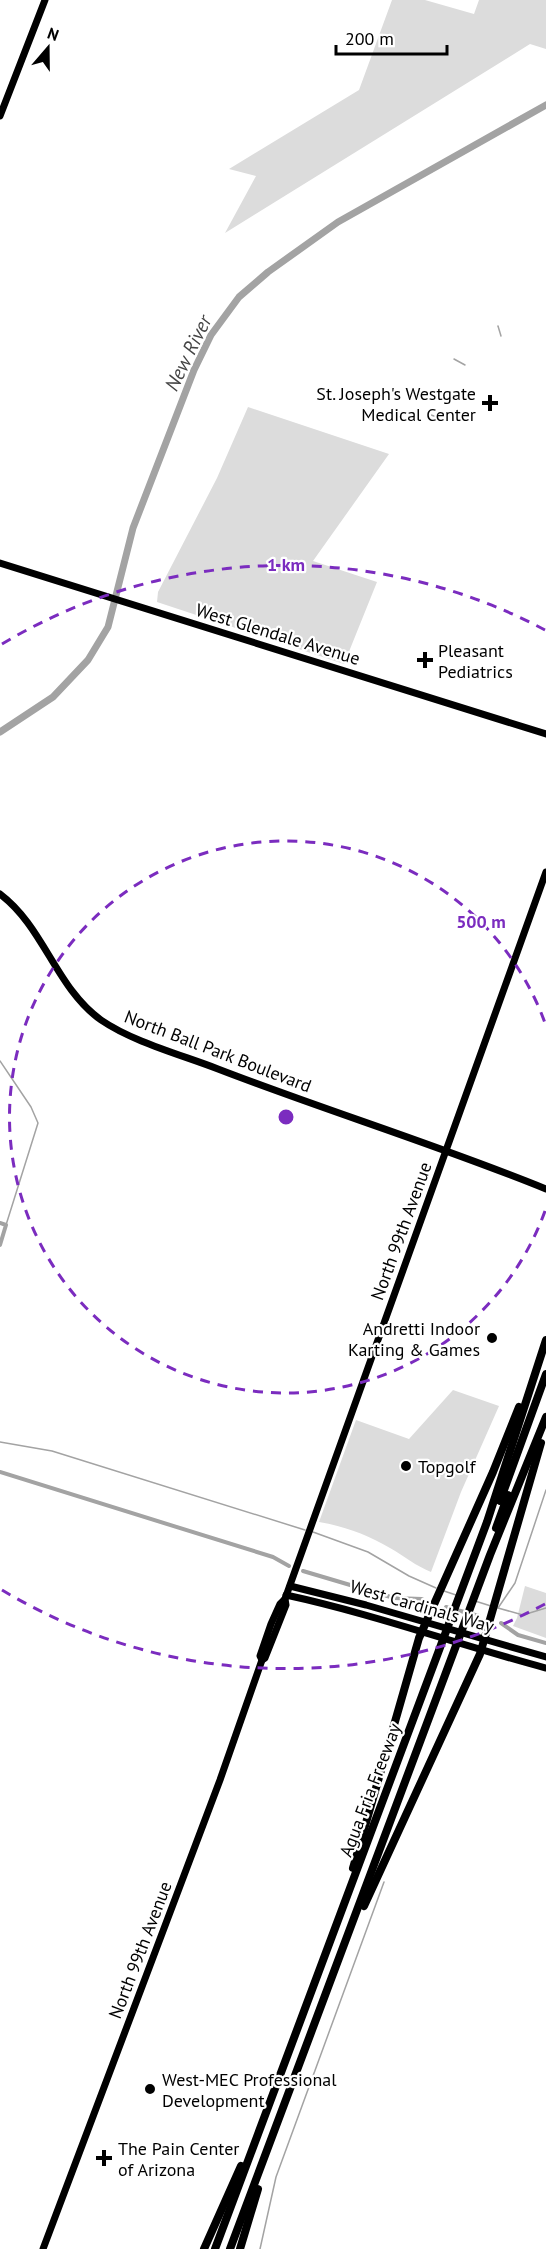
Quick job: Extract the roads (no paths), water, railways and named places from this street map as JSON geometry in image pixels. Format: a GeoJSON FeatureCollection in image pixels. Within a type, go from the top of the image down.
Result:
{"type":"FeatureCollection","features":[{"type":"Feature","properties":{"kind":"highway","name":"Agua Fria Freeway"},"geometry":{"type":"LineString","coordinates":[[215,2249],[477,1551],[546,1340]]}},
{"type":"Feature","properties":{"kind":"highway"},"geometry":{"type":"LineString","coordinates":[[330,1942],[422,1632],[500,1455],[532,1370],[541,1354]]}},
{"type":"Feature","properties":{"kind":"highway"},"geometry":{"type":"LineString","coordinates":[[477,1551],[491,1524],[546,1374]]}},
{"type":"Feature","properties":{"kind":"highway"},"geometry":{"type":"LineString","coordinates":[[490,1555],[496,1526],[546,1386]]}},
{"type":"Feature","properties":{"kind":"highway","name":"Agua Fria Freeway"},"geometry":{"type":"LineString","coordinates":[[230,2249],[479,1583],[546,1417]]}},
{"type":"Feature","properties":{"kind":"highway"},"geometry":{"type":"LineString","coordinates":[[344,1947],[481,1650],[546,1430]]}},
{"type":"Feature","properties":{"kind":"highway"},"geometry":{"type":"LineString","coordinates":[[204,2249],[267,2112]]}},
{"type":"Feature","properties":{"kind":"highway"},"geometry":{"type":"LineString","coordinates":[[240,2249],[280,2117]]}},
{"type":"Feature","properties":{"kind":"main road"},"geometry":{"type":"LineString","coordinates":[[0,116],[45,0]]}},
{"type":"Feature","properties":{"kind":"main road","name":"West Glendale Avenue"},"geometry":{"type":"LineString","coordinates":[[0,563],[546,734]]}},
{"type":"Feature","properties":{"kind":"main road","name":"North 99th Avenue"},"geometry":{"type":"LineString","coordinates":[[43,2249],[220,1780],[262,1660],[265,1658],[286,1605],[286,1597],[313,1520],[546,872]]}},
{"type":"Feature","properties":{"kind":"main road","name":"North Ball Park Boulevard"},"geometry":{"type":"LineString","coordinates":[[0,894],[23,916],[77,998],[110,1026],[236,1076],[446,1150],[546,1189]]}},
{"type":"Feature","properties":{"kind":"main road","name":"West Cardinals Way"},"geometry":{"type":"LineString","coordinates":[[290,1586],[428,1618],[485,1639],[546,1657]]}},
{"type":"Feature","properties":{"kind":"main road","name":"West Cardinals Way"},"geometry":{"type":"LineString","coordinates":[[286,1597],[358,1612],[546,1668]]}},
{"type":"Feature","properties":{"kind":"waterway","name":"New River"},"geometry":{"type":"LineString","coordinates":[[0,732],[53,697],[88,660],[108,627],[133,528],[194,370],[211,335],[239,297],[268,272],[338,222],[546,105]]}},
{"type":"Feature","properties":{"kind":"waterway"},"geometry":{"type":"LineString","coordinates":[[498,326],[501,336]]}},
{"type":"Feature","properties":{"kind":"waterway"},"geometry":{"type":"LineString","coordinates":[[454,359],[465,365]]}},
{"type":"Feature","properties":{"kind":"waterway"},"geometry":{"type":"LineString","coordinates":[[431,415],[437,417]]}},
{"type":"Feature","properties":{"kind":"waterway"},"geometry":{"type":"LineString","coordinates":[[0,1061],[31,1107],[38,1123],[6,1225]]}},
{"type":"Feature","properties":{"kind":"waterway"},"geometry":{"type":"LineString","coordinates":[[0,1223],[6,1225],[0,1245]]}},
{"type":"Feature","properties":{"kind":"waterway"},"geometry":{"type":"LineString","coordinates":[[0,1442],[52,1451],[305,1530]]}},
{"type":"Feature","properties":{"kind":"waterway"},"geometry":{"type":"LineString","coordinates":[[0,1472],[273,1557],[289,1566]]}},
{"type":"Feature","properties":{"kind":"waterway"},"geometry":{"type":"LineString","coordinates":[[498,1608],[515,1583],[546,1490]]}},
{"type":"Feature","properties":{"kind":"waterway"},"geometry":{"type":"LineString","coordinates":[[313,1532],[368,1552],[409,1576],[436,1588]]}},
{"type":"Feature","properties":{"kind":"waterway"},"geometry":{"type":"LineString","coordinates":[[303,1571],[394,1598],[422,1599]]}},
{"type":"Feature","properties":{"kind":"waterway"},"geometry":{"type":"LineString","coordinates":[[444,1591],[456,1595]]}},
{"type":"Feature","properties":{"kind":"waterway"},"geometry":{"type":"LineString","coordinates":[[475,1601],[491,1606]]}},
{"type":"Feature","properties":{"kind":"waterway"},"geometry":{"type":"LineString","coordinates":[[446,1607],[479,1616]]}},
{"type":"Feature","properties":{"kind":"waterway"},"geometry":{"type":"LineString","coordinates":[[498,1608],[523,1615],[546,1608]]}},
{"type":"Feature","properties":{"kind":"waterway"},"geometry":{"type":"LineString","coordinates":[[501,1623],[518,1635],[546,1643]]}},
{"type":"Feature","properties":{"kind":"waterway"},"geometry":{"type":"LineString","coordinates":[[260,2249],[276,2177],[384,1882]]}},
{"type":"Feature","properties":{"kind":"place","name":"St. Joseph's Westgate Medical Center"},"geometry":{"type":"Point","coordinates":[490,403]}},
{"type":"Feature","properties":{"kind":"place","name":"Pleasant Pediatrics"},"geometry":{"type":"Point","coordinates":[425,660]}},
{"type":"Feature","properties":{"kind":"place","name":"Andretti Indoor Karting & Games"},"geometry":{"type":"Point","coordinates":[492,1338]}},
{"type":"Feature","properties":{"kind":"place","name":"Topgolf"},"geometry":{"type":"Point","coordinates":[406,1466]}},
{"type":"Feature","properties":{"kind":"place","name":"West-MEC Professional Development"},"geometry":{"type":"Point","coordinates":[150,2089]}},
{"type":"Feature","properties":{"kind":"place","name":"The Pain Center of Arizona"},"geometry":{"type":"Point","coordinates":[104,2158]}}]}
